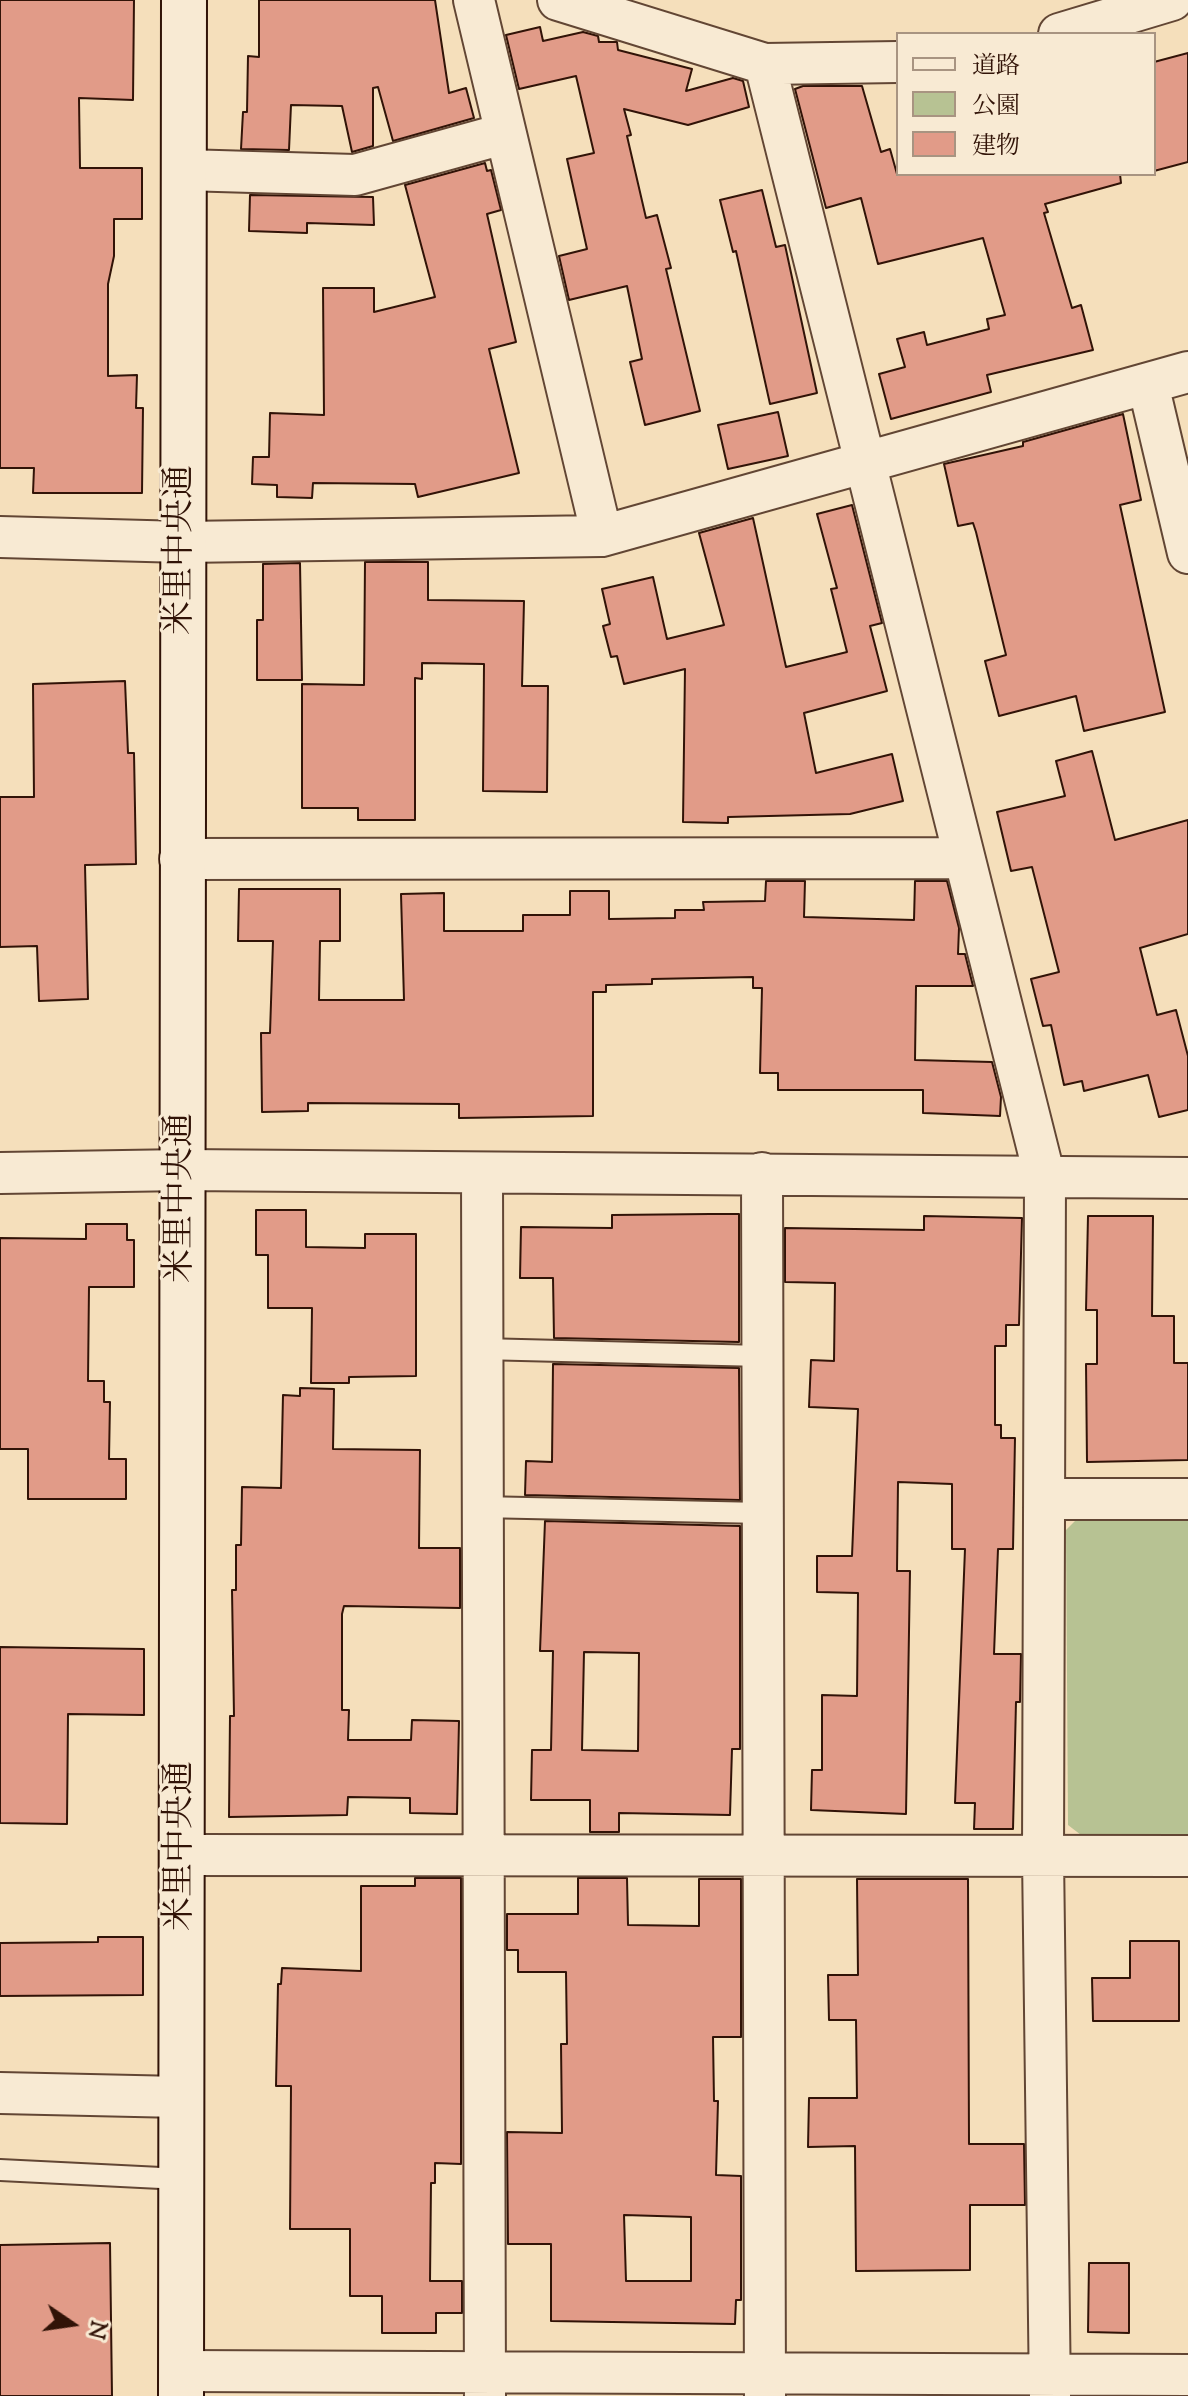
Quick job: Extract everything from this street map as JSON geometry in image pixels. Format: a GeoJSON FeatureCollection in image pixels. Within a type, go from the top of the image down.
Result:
{"type":"FeatureCollection","features":[{"type":"Feature","properties":{"kind":"street","name":"米里中央通"},"geometry":{"type":"LineString","coordinates":[[181,2384],[184,1170],[180,859],[184,0]]}},
{"type":"Feature","properties":{"kind":"street"},"geometry":{"type":"LineString","coordinates":[[474,0],[503,134],[602,536]]}},
{"type":"Feature","properties":{"kind":"street"},"geometry":{"type":"LineString","coordinates":[[558,0],[765,64],[896,62]]}},
{"type":"Feature","properties":{"kind":"street"},"geometry":{"type":"LineString","coordinates":[[1066,32],[1172,0]]}},
{"type":"Feature","properties":{"kind":"street"},"geometry":{"type":"LineString","coordinates":[[765,64],[1045,1178],[1043,1856],[1050,2385]]}},
{"type":"Feature","properties":{"kind":"street"},"geometry":{"type":"LineString","coordinates":[[184,170],[355,175],[503,134]]}},
{"type":"Feature","properties":{"kind":"street"},"geometry":{"type":"LineString","coordinates":[[0,537],[183,542],[602,536],[1188,372]]}},
{"type":"Feature","properties":{"kind":"street"},"geometry":{"type":"LineString","coordinates":[[1148,384],[1188,553]]}},
{"type":"Feature","properties":{"kind":"street"},"geometry":{"type":"LineString","coordinates":[[180,859],[963,858]]}},
{"type":"Feature","properties":{"kind":"street"},"geometry":{"type":"LineString","coordinates":[[0,1173],[184,1170],[1188,1178]]}},
{"type":"Feature","properties":{"kind":"street"},"geometry":{"type":"LineString","coordinates":[[482,1173],[480,1507],[485,2383]]}},
{"type":"Feature","properties":{"kind":"street"},"geometry":{"type":"LineString","coordinates":[[762,1173],[765,2383]]}},
{"type":"Feature","properties":{"kind":"street"},"geometry":{"type":"LineString","coordinates":[[1045,1499],[1188,1499]]}},
{"type":"Feature","properties":{"kind":"street"},"geometry":{"type":"LineString","coordinates":[[183,1855],[765,1853],[1188,1856]]}},
{"type":"Feature","properties":{"kind":"street"},"geometry":{"type":"LineString","coordinates":[[0,2093],[180,2097]]}},
{"type":"Feature","properties":{"kind":"street"},"geometry":{"type":"LineString","coordinates":[[181,2384],[1050,2385],[1188,2375]]}},
{"type":"Feature","properties":{"kind":"lane"},"geometry":{"type":"LineString","coordinates":[[481,1349],[762,1356]]}},
{"type":"Feature","properties":{"kind":"lane"},"geometry":{"type":"LineString","coordinates":[[480,1507],[763,1513]]}},
{"type":"Feature","properties":{"kind":"lane"},"geometry":{"type":"LineString","coordinates":[[0,2170],[181,2179]]}},
{"type":"Feature","properties":{"kind":"green space"},"geometry":{"type":"Polygon","coordinates":[[[1077,1519],[1188,1519],[1188,1835],[1081,1835],[1068,1825],[1066,1530],[1077,1519]]]}},
{"type":"Feature","properties":{"kind":"building"},"geometry":{"type":"Polygon","coordinates":[[[0,0],[134,0],[133,100],[79,98],[80,168],[142,168],[142,219],[114,219],[114,256],[108,284],[108,376],[137,375],[136,408],[143,408],[142,493],[33,493],[34,468],[0,468],[0,0]]]}},
{"type":"Feature","properties":{"kind":"building"},"geometry":{"type":"Polygon","coordinates":[[[259,0],[435,0],[449,93],[466,88],[474,118],[393,141],[378,87],[373,88],[373,146],[352,152],[342,106],[291,105],[289,150],[241,149],[243,112],[247,112],[248,56],[259,57],[259,0]]]}},
{"type":"Feature","properties":{"kind":"building"},"geometry":{"type":"Polygon","coordinates":[[[540,27],[543,41],[583,32],[598,36],[599,42],[617,42],[618,50],[692,69],[686,91],[733,78],[743,81],[749,107],[688,125],[624,109],[631,135],[627,136],[646,218],[657,215],[671,268],[666,269],[700,411],[645,425],[630,362],[642,359],[627,286],[569,300],[559,256],[587,249],[567,159],[594,153],[576,76],[519,89],[506,35],[540,27]]]}},
{"type":"Feature","properties":{"kind":"building"},"geometry":{"type":"Polygon","coordinates":[[[1188,53],[1188,162],[1156,170],[1156,61],[1188,53]]]}},
{"type":"Feature","properties":{"kind":"building"},"geometry":{"type":"Polygon","coordinates":[[[803,86],[862,86],[881,152],[890,149],[896,176],[1120,176],[1121,183],[1045,204],[1048,212],[1044,213],[1072,308],[1081,305],[1093,350],[987,375],[991,392],[891,419],[879,374],[905,367],[897,339],[924,332],[927,345],[989,329],[987,319],[1005,315],[983,238],[878,264],[861,198],[826,208],[795,89],[803,86]]]}},
{"type":"Feature","properties":{"kind":"building"},"geometry":{"type":"Polygon","coordinates":[[[485,163],[487,171],[491,170],[501,210],[487,214],[516,342],[489,349],[519,473],[418,497],[415,484],[313,483],[312,498],[277,497],[277,485],[252,484],[253,457],[269,457],[270,413],[324,415],[323,288],[374,288],[374,312],[435,297],[405,185],[485,163]]]}},
{"type":"Feature","properties":{"kind":"building"},"geometry":{"type":"Polygon","coordinates":[[[762,190],[776,247],[785,245],[817,393],[770,404],[736,251],[733,252],[720,200],[762,190]]]}},
{"type":"Feature","properties":{"kind":"building"},"geometry":{"type":"Polygon","coordinates":[[[250,195],[373,197],[374,225],[307,223],[307,233],[249,231],[250,195]]]}},
{"type":"Feature","properties":{"kind":"building"},"geometry":{"type":"Polygon","coordinates":[[[778,412],[788,456],[728,469],[718,425],[778,412]]]}},
{"type":"Feature","properties":{"kind":"building"},"geometry":{"type":"Polygon","coordinates":[[[1123,414],[1141,500],[1120,505],[1165,712],[1084,731],[1076,696],[999,716],[985,661],[1006,655],[976,532],[973,523],[958,526],[944,464],[1023,446],[1023,442],[1123,414]]]}},
{"type":"Feature","properties":{"kind":"building"},"geometry":{"type":"Polygon","coordinates":[[[852,505],[882,623],[870,626],[887,691],[804,713],[816,773],[892,754],[903,801],[850,814],[728,817],[728,823],[683,822],[685,669],[624,684],[617,656],[611,657],[603,626],[610,624],[602,589],[653,577],[667,639],[724,625],[699,533],[753,518],[786,667],[847,652],[831,589],[837,588],[817,514],[852,505]]]}},
{"type":"Feature","properties":{"kind":"building"},"geometry":{"type":"Polygon","coordinates":[[[365,562],[428,562],[428,600],[524,601],[522,686],[548,686],[547,792],[483,791],[484,664],[422,663],[422,679],[415,678],[415,820],[358,820],[358,808],[302,808],[302,684],[364,685],[365,562]]]}},
{"type":"Feature","properties":{"kind":"building"},"geometry":{"type":"Polygon","coordinates":[[[300,563],[302,680],[257,680],[257,620],[263,620],[263,564],[300,563]]]}},
{"type":"Feature","properties":{"kind":"building"},"geometry":{"type":"Polygon","coordinates":[[[125,681],[128,753],[134,753],[136,864],[85,865],[88,999],[39,1001],[37,946],[0,947],[0,797],[34,797],[33,684],[125,681]]]}},
{"type":"Feature","properties":{"kind":"building"},"geometry":{"type":"Polygon","coordinates":[[[1092,751],[1115,840],[1188,820],[1188,934],[1140,948],[1157,1015],[1176,1010],[1188,1056],[1188,1110],[1159,1117],[1148,1075],[1084,1091],[1082,1081],[1064,1085],[1051,1025],[1043,1026],[1031,979],[1059,972],[1032,867],[1011,871],[997,812],[1065,796],[1056,761],[1092,751]]]}},
{"type":"Feature","properties":{"kind":"building"},"geometry":{"type":"Polygon","coordinates":[[[766,881],[805,881],[804,917],[914,920],[915,881],[947,881],[959,928],[958,954],[965,954],[973,986],[916,986],[915,1060],[992,1062],[1001,1097],[1000,1116],[923,1113],[923,1090],[778,1090],[778,1073],[760,1073],[762,988],[753,988],[753,977],[652,979],[652,984],[606,985],[606,992],[593,992],[593,1116],[459,1118],[459,1104],[308,1103],[308,1111],[262,1112],[261,1033],[270,1033],[273,941],[238,941],[239,889],[340,889],[340,941],[320,941],[319,1000],[404,1000],[401,894],[444,893],[444,931],[523,931],[523,915],[570,915],[570,891],[609,891],[609,919],[675,918],[675,910],[704,910],[703,902],[765,901],[766,881]]]}},
{"type":"Feature","properties":{"kind":"building"},"geometry":{"type":"Polygon","coordinates":[[[256,1210],[306,1210],[306,1247],[365,1248],[365,1234],[416,1234],[416,1376],[349,1377],[349,1383],[311,1383],[312,1308],[268,1308],[268,1255],[256,1255],[256,1210]]]}},
{"type":"Feature","properties":{"kind":"building"},"geometry":{"type":"Polygon","coordinates":[[[739,1214],[739,1342],[554,1338],[553,1278],[520,1278],[521,1227],[612,1228],[612,1215],[739,1214]]]}},
{"type":"Feature","properties":{"kind":"building"},"geometry":{"type":"Polygon","coordinates":[[[924,1216],[1022,1218],[1019,1325],[1006,1325],[1006,1346],[995,1346],[995,1425],[1001,1425],[1001,1438],[1015,1438],[1013,1549],[998,1549],[994,1654],[1021,1654],[1020,1702],[1016,1702],[1013,1829],[974,1829],[975,1803],[955,1803],[965,1549],[952,1549],[952,1484],[898,1482],[897,1571],[910,1571],[906,1814],[811,1810],[812,1770],[822,1770],[822,1695],[857,1696],[858,1593],[817,1592],[817,1556],[852,1556],[858,1409],[809,1407],[811,1360],[834,1361],[835,1283],[785,1282],[785,1228],[924,1230],[924,1216]]]}},
{"type":"Feature","properties":{"kind":"building"},"geometry":{"type":"Polygon","coordinates":[[[1088,1216],[1153,1216],[1152,1316],[1174,1316],[1174,1363],[1188,1363],[1188,1460],[1087,1462],[1086,1364],[1097,1364],[1097,1310],[1086,1310],[1088,1216]]]}},
{"type":"Feature","properties":{"kind":"building"},"geometry":{"type":"Polygon","coordinates":[[[86,1224],[127,1224],[127,1240],[134,1240],[134,1287],[89,1287],[88,1381],[104,1381],[104,1402],[110,1402],[109,1459],[126,1459],[126,1499],[28,1499],[28,1449],[0,1449],[0,1238],[86,1239],[86,1224]]]}},
{"type":"Feature","properties":{"kind":"building"},"geometry":{"type":"Polygon","coordinates":[[[553,1364],[739,1368],[740,1500],[525,1495],[526,1461],[552,1462],[553,1364]]]}},
{"type":"Feature","properties":{"kind":"building"},"geometry":{"type":"Polygon","coordinates":[[[300,1388],[334,1389],[333,1449],[420,1450],[419,1548],[460,1548],[460,1608],[344,1606],[342,1614],[342,1710],[349,1710],[348,1740],[411,1740],[412,1720],[459,1721],[457,1814],[410,1813],[410,1798],[348,1797],[347,1815],[229,1817],[230,1716],[234,1716],[232,1590],[236,1590],[236,1545],[241,1545],[242,1487],[281,1488],[283,1395],[300,1396],[300,1388]]]}},
{"type":"Feature","properties":{"kind":"building"},"geometry":{"type":"Polygon","coordinates":[[[545,1521],[740,1526],[740,1749],[732,1749],[730,1815],[619,1813],[619,1832],[590,1832],[590,1800],[531,1800],[532,1750],[551,1750],[553,1651],[540,1651],[545,1521]],[[584,1652],[582,1750],[638,1751],[639,1653],[584,1652]]]}},
{"type":"Feature","properties":{"kind":"building"},"geometry":{"type":"Polygon","coordinates":[[[0,1647],[144,1649],[144,1715],[68,1714],[67,1824],[0,1823],[0,1647]]]}},
{"type":"Feature","properties":{"kind":"building"},"geometry":{"type":"Polygon","coordinates":[[[415,1878],[461,1878],[461,2164],[435,2163],[435,2183],[431,2183],[430,2281],[462,2281],[462,2313],[436,2313],[436,2333],[382,2333],[382,2296],[350,2296],[350,2229],[290,2229],[291,2086],[276,2086],[278,1984],[281,1984],[282,1968],[361,1971],[361,1886],[415,1886],[415,1878]]]}},
{"type":"Feature","properties":{"kind":"building"},"geometry":{"type":"Polygon","coordinates":[[[578,1878],[627,1878],[628,1925],[699,1926],[699,1879],[741,1879],[741,2037],[713,2037],[714,2101],[718,2101],[716,2175],[741,2176],[741,2300],[736,2300],[735,2324],[551,2321],[551,2244],[508,2244],[507,2132],[562,2133],[561,2044],[567,2044],[566,1972],[518,1972],[518,1950],[507,1950],[507,1914],[578,1914],[578,1878]],[[624,2215],[626,2281],[691,2281],[691,2217],[624,2215]]]}},
{"type":"Feature","properties":{"kind":"building"},"geometry":{"type":"Polygon","coordinates":[[[857,1879],[968,1879],[969,2144],[1024,2144],[1025,2205],[970,2205],[970,2270],[856,2271],[855,2146],[808,2147],[809,2098],[857,2098],[856,2020],[829,2020],[828,1975],[858,1975],[857,1879]]]}},
{"type":"Feature","properties":{"kind":"building"},"geometry":{"type":"Polygon","coordinates":[[[98,1937],[143,1937],[143,1995],[0,1996],[0,1943],[98,1942],[98,1937]]]}},
{"type":"Feature","properties":{"kind":"building"},"geometry":{"type":"Polygon","coordinates":[[[1130,1941],[1179,1941],[1179,2021],[1093,2021],[1092,1978],[1130,1978],[1130,1941]]]}},
{"type":"Feature","properties":{"kind":"building"},"geometry":{"type":"Polygon","coordinates":[[[110,2243],[112,2396],[0,2396],[0,2245],[110,2243]]]}},
{"type":"Feature","properties":{"kind":"building"},"geometry":{"type":"Polygon","coordinates":[[[1089,2263],[1129,2263],[1129,2333],[1088,2332],[1089,2263]]]}}]}
